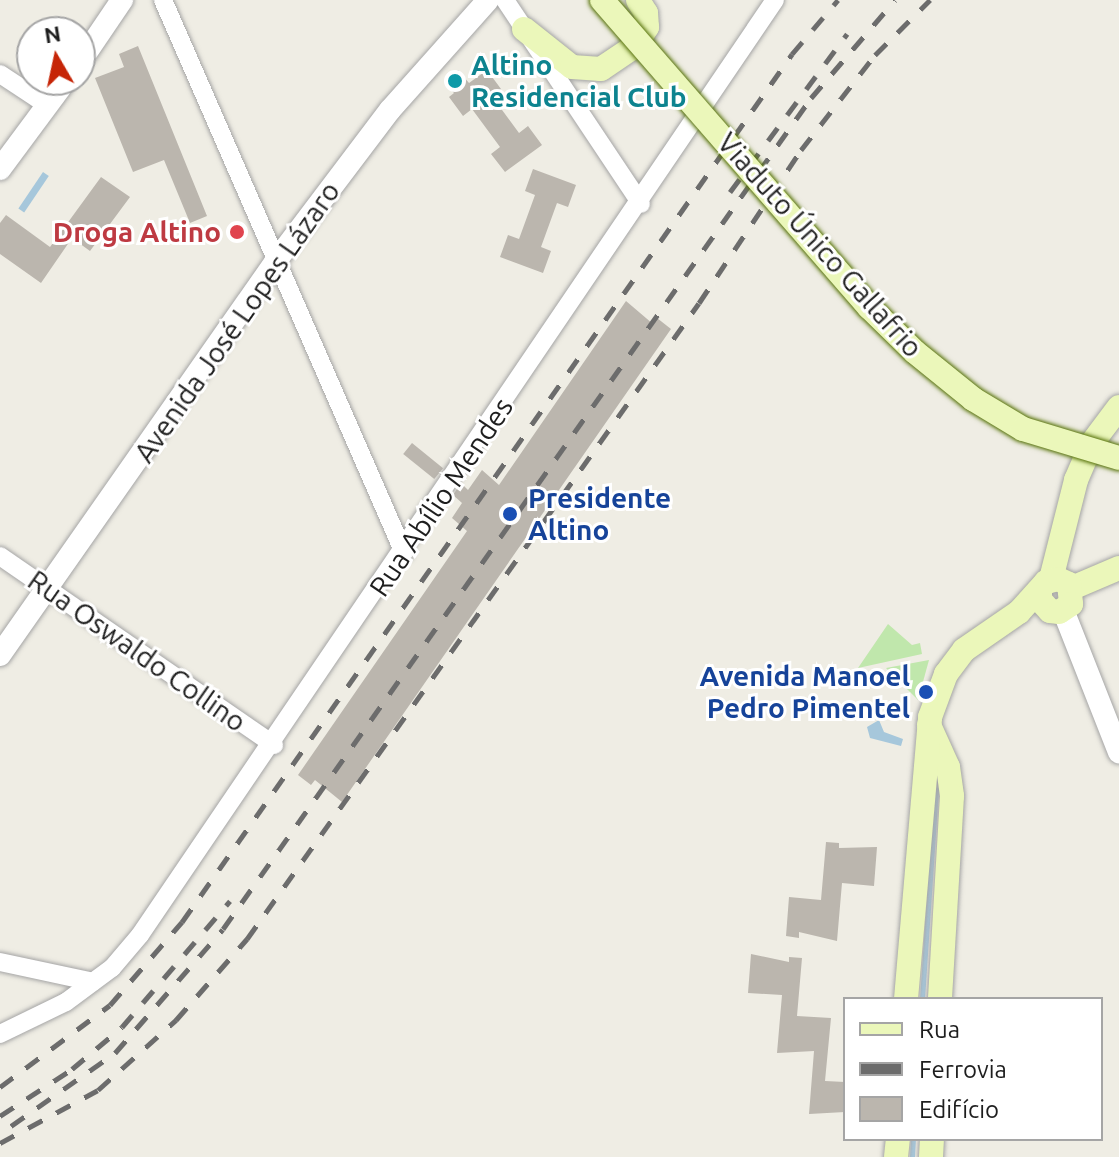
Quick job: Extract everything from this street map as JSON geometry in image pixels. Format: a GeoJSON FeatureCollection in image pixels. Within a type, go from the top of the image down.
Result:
{"type":"FeatureCollection","features":[{"type":"Feature","properties":{"kind":"main road","name":"Viaduto Único Gallafrio"},"geometry":{"type":"LineString","coordinates":[[602,0],[869,307],[915,352],[963,392],[1023,429],[1119,458]]}},
{"type":"Feature","properties":{"kind":"main road"},"geometry":{"type":"LineString","coordinates":[[524,29],[572,67],[601,69],[634,47],[647,27],[646,13],[638,0]]}},
{"type":"Feature","properties":{"kind":"main road"},"geometry":{"type":"LineString","coordinates":[[1056,593],[1060,554],[1076,480],[1092,443],[1119,407]]}},
{"type":"Feature","properties":{"kind":"main road"},"geometry":{"type":"LineString","coordinates":[[906,997],[929,725],[953,664],[978,637],[1019,612],[1056,593],[1119,568]]}},
{"type":"Feature","properties":{"kind":"main road"},"geometry":{"type":"LineString","coordinates":[[929,725],[948,767],[952,796],[940,997]]}},
{"type":"Feature","properties":{"kind":"main road"},"geometry":{"type":"LineString","coordinates":[[926,754],[948,767]]}},
{"type":"Feature","properties":{"kind":"street"},"geometry":{"type":"LineString","coordinates":[[96,38],[122,0]]}},
{"type":"Feature","properties":{"kind":"street"},"geometry":{"type":"LineString","coordinates":[[163,0],[404,553]]}},
{"type":"Feature","properties":{"kind":"street","name":"Avenida José Lopes Lázaro"},"geometry":{"type":"LineString","coordinates":[[0,655],[275,262],[390,110],[488,0]]}},
{"type":"Feature","properties":{"kind":"street"},"geometry":{"type":"LineString","coordinates":[[505,0],[641,204]]}},
{"type":"Feature","properties":{"kind":"street","name":"Rua Abílio Mendes"},"geometry":{"type":"LineString","coordinates":[[0,1034],[66,1002],[93,982],[140,935],[274,745],[641,204],[775,0]]}},
{"type":"Feature","properties":{"kind":"street"},"geometry":{"type":"LineString","coordinates":[[0,74],[47,105]]}},
{"type":"Feature","properties":{"kind":"street"},"geometry":{"type":"LineString","coordinates":[[0,169],[54,96]]}},
{"type":"Feature","properties":{"kind":"street","name":"Rua Oswaldo Collino"},"geometry":{"type":"LineString","coordinates":[[0,556],[274,745]]}},
{"type":"Feature","properties":{"kind":"street"},"geometry":{"type":"LineString","coordinates":[[1056,593],[1119,752]]}},
{"type":"Feature","properties":{"kind":"street"},"geometry":{"type":"LineString","coordinates":[[0,962],[93,982]]}},
{"type":"Feature","properties":{"kind":"green space"},"geometry":{"type":"Polygon","coordinates":[[[888,624],[912,645],[920,643],[922,654],[858,668],[888,624]]]}},
{"type":"Feature","properties":{"kind":"green space"},"geometry":{"type":"Polygon","coordinates":[[[929,660],[918,700],[886,668],[929,660]]]}},
{"type":"Feature","properties":{"kind":"water"},"geometry":{"type":"Polygon","coordinates":[[[43,172],[49,176],[24,212],[18,208],[43,172]]]}},
{"type":"Feature","properties":{"kind":"water"},"geometry":{"type":"Polygon","coordinates":[[[879,720],[884,732],[903,739],[901,746],[870,738],[867,727],[879,720]]]}},
{"type":"Feature","properties":{"kind":"building"},"geometry":{"type":"Polygon","coordinates":[[[138,46],[207,216],[190,223],[164,160],[133,172],[96,80],[96,78],[124,67],[119,54],[138,46]]]}},
{"type":"Feature","properties":{"kind":"building"},"geometry":{"type":"Polygon","coordinates":[[[458,70],[469,83],[487,70],[501,89],[491,95],[519,133],[528,126],[542,145],[505,172],[491,154],[500,147],[472,109],[463,116],[449,97],[454,93],[446,84],[458,70]]]}},
{"type":"Feature","properties":{"kind":"building"},"geometry":{"type":"Polygon","coordinates":[[[533,169],[576,185],[568,207],[557,203],[541,247],[551,251],[543,273],[500,257],[508,235],[519,239],[535,195],[525,191],[533,169]]]}},
{"type":"Feature","properties":{"kind":"building"},"geometry":{"type":"Polygon","coordinates":[[[101,177],[130,197],[90,251],[72,238],[41,283],[0,254],[0,223],[6,215],[50,247],[101,177]]]}},
{"type":"Feature","properties":{"kind":"building"},"geometry":{"type":"Polygon","coordinates":[[[626,301],[653,324],[657,318],[671,329],[342,802],[315,780],[311,785],[298,775],[467,531],[452,518],[462,503],[453,495],[461,483],[468,490],[482,470],[499,485],[626,301]]]}},
{"type":"Feature","properties":{"kind":"building"},"geometry":{"type":"Polygon","coordinates":[[[412,443],[443,468],[434,479],[403,454],[412,443]]]}},
{"type":"Feature","properties":{"kind":"building"},"geometry":{"type":"Polygon","coordinates":[[[826,842],[839,843],[839,848],[877,847],[874,886],[842,883],[837,941],[799,932],[799,938],[786,936],[789,897],[821,900],[826,842]]]}},
{"type":"Feature","properties":{"kind":"building"},"geometry":{"type":"Polygon","coordinates":[[[751,954],[789,962],[789,957],[802,958],[797,1016],[831,1018],[825,1081],[843,1082],[843,1112],[809,1114],[814,1051],[777,1053],[782,995],[748,993],[751,954]]]}},
{"type":"Feature","properties":{"kind":"waterway"},"geometry":{"type":"LineString","coordinates":[[922,997],[936,789]]}},
{"type":"Feature","properties":{"kind":"waterway"},"geometry":{"type":"LineString","coordinates":[[912,1157],[913,1141]]}},
{"type":"Feature","properties":{"kind":"railway"},"geometry":{"type":"LineString","coordinates":[[0,1087],[110,1005],[182,922],[792,54],[838,0]]}},
{"type":"Feature","properties":{"kind":"railway"},"geometry":{"type":"LineString","coordinates":[[11,1126],[115,1053],[223,929],[811,98],[895,0]]}},
{"type":"Feature","properties":{"kind":"railway"},"geometry":{"type":"LineString","coordinates":[[0,1143],[98,1090],[176,1020],[247,939],[699,303],[801,150],[875,55],[930,0]]}},
{"type":"Feature","properties":{"kind":"railway"},"geometry":{"type":"LineString","coordinates":[[730,192],[847,34]]}},
{"type":"Feature","properties":{"kind":"railway"},"geometry":{"type":"LineString","coordinates":[[0,1116],[72,1069],[122,1027],[230,901]]}},
{"type":"Feature","properties":{"kind":"place","name":"Altino Residencial Club"},"geometry":{"type":"Point","coordinates":[455,81]}},
{"type":"Feature","properties":{"kind":"place","name":"Droga Altino"},"geometry":{"type":"Point","coordinates":[237,232]}},
{"type":"Feature","properties":{"kind":"place","name":"Presidente Altino"},"geometry":{"type":"Point","coordinates":[510,514]}},
{"type":"Feature","properties":{"kind":"place","name":"Avenida Manoel Pedro Pimentel"},"geometry":{"type":"Point","coordinates":[926,692]}}]}
